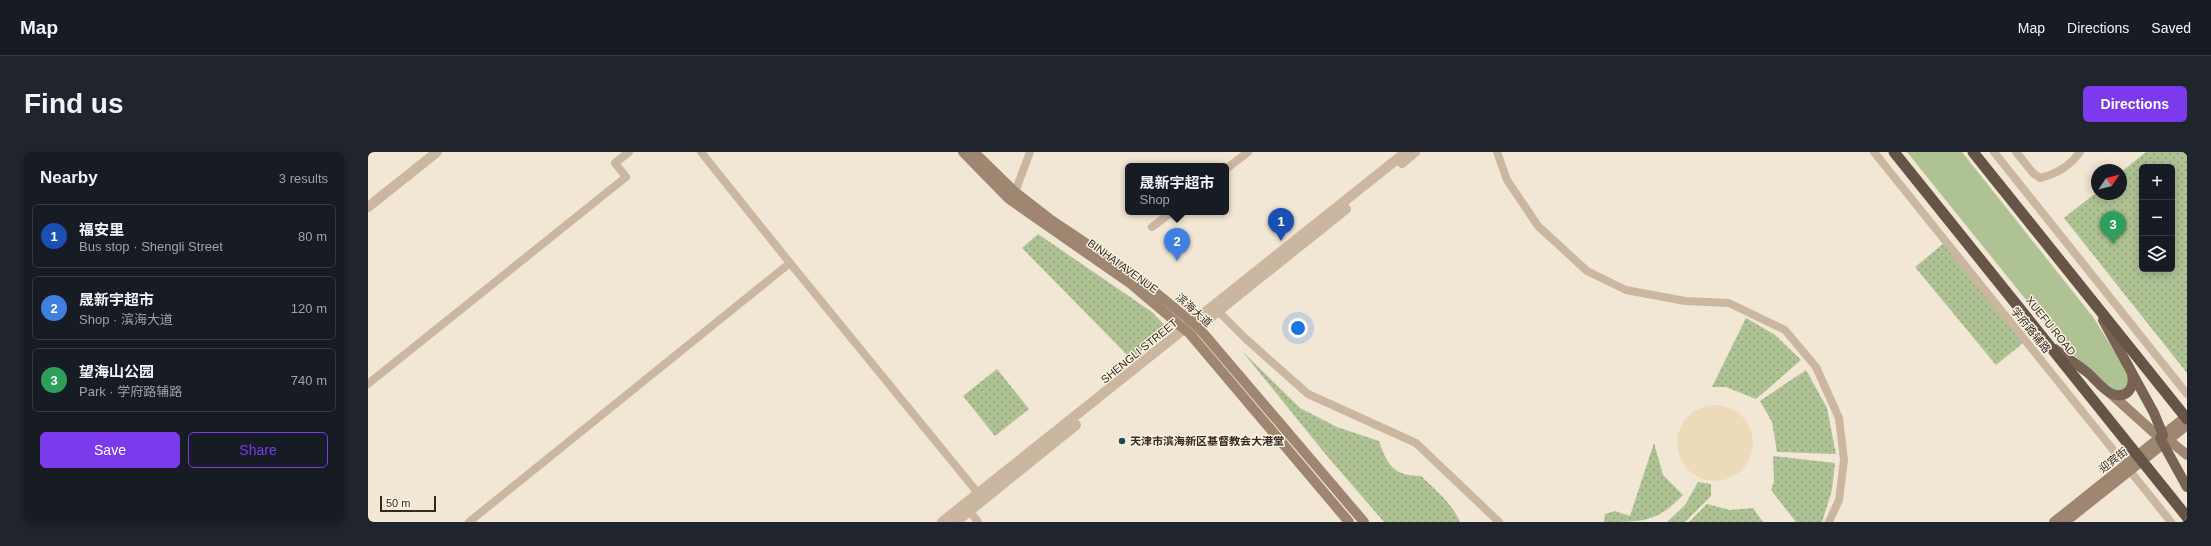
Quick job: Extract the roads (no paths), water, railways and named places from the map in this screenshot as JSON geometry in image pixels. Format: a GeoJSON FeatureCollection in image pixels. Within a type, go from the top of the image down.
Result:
{"type":"FeatureCollection","features":[{"type":"Feature","properties":{"kind":"highway","name":"XUEFU ROAD"},"geometry":{"type":"LineString","coordinates":[[1894,152],[2187,517]]}},
{"type":"Feature","properties":{"kind":"highway"},"geometry":{"type":"LineString","coordinates":[[1972,152],[2187,419]]}},
{"type":"Feature","properties":{"kind":"main road","name":"BINHAI AVENUE"},"geometry":{"type":"LineString","coordinates":[[963,152],[1009,199],[1131,284],[1187,332],[1350,522]]}},
{"type":"Feature","properties":{"kind":"main road","name":"滨海大道"},"geometry":{"type":"LineString","coordinates":[[974,152],[1015,192],[1051,220],[1138,278],[1196,325],[1364,522]]}},
{"type":"Feature","properties":{"kind":"main road"},"geometry":{"type":"LineString","coordinates":[[2094,303],[2132,371],[2187,487]]}},
{"type":"Feature","properties":{"kind":"main road"},"geometry":{"type":"LineString","coordinates":[[2050,346],[2087,372],[2164,439],[2187,455]]}},
{"type":"Feature","properties":{"kind":"main road"},"geometry":{"type":"LineString","coordinates":[[2110,393],[2123,395],[2129,392],[2133,380],[2132,371]]}},
{"type":"Feature","properties":{"kind":"main road"},"geometry":{"type":"LineString","coordinates":[[2065,522],[2187,419]]}},
{"type":"Feature","properties":{"kind":"main road","name":"迎宾街"},"geometry":{"type":"LineString","coordinates":[[2054,522],[2128,468]]}},
{"type":"Feature","properties":{"kind":"street"},"geometry":{"type":"LineString","coordinates":[[368,207],[437,152]]}},
{"type":"Feature","properties":{"kind":"street"},"geometry":{"type":"LineString","coordinates":[[368,384],[626,177],[615,163],[629,152]]}},
{"type":"Feature","properties":{"kind":"street"},"geometry":{"type":"LineString","coordinates":[[701,152],[980,496]]}},
{"type":"Feature","properties":{"kind":"street"},"geometry":{"type":"LineString","coordinates":[[1015,192],[1030,152]]}},
{"type":"Feature","properties":{"kind":"street"},"geometry":{"type":"LineString","coordinates":[[1229,167],[1248,152]]}},
{"type":"Feature","properties":{"kind":"street","name":"SHENGLI STREET"},"geometry":{"type":"LineString","coordinates":[[942,522],[963,514],[980,496],[1196,325],[1406,152]]}},
{"type":"Feature","properties":{"kind":"street","name":"SHENGLI STREET"},"geometry":{"type":"LineString","coordinates":[[1196,325],[1218,312],[1416,152]]}},
{"type":"Feature","properties":{"kind":"street"},"geometry":{"type":"LineString","coordinates":[[1497,152],[1507,180],[1538,226],[1587,271],[1626,290],[1685,301],[1729,303],[1785,330],[1816,367],[1839,418],[1844,460],[1838,500],[1829,522]]}},
{"type":"Feature","properties":{"kind":"street","name":"学府路辅路"},"geometry":{"type":"LineString","coordinates":[[1874,152],[2171,522]]}},
{"type":"Feature","properties":{"kind":"street"},"geometry":{"type":"LineString","coordinates":[[1994,152],[2187,394]]}},
{"type":"Feature","properties":{"kind":"street"},"geometry":{"type":"LineString","coordinates":[[2016,152],[2032,172],[2040,178],[2054,175],[2074,160],[2080,152]]}},
{"type":"Feature","properties":{"kind":"street"},"geometry":{"type":"LineString","coordinates":[[1152,227],[1168,215]]}},
{"type":"Feature","properties":{"kind":"street"},"geometry":{"type":"LineString","coordinates":[[469,522],[790,263]]}},
{"type":"Feature","properties":{"kind":"street"},"geometry":{"type":"LineString","coordinates":[[1218,312],[1308,394],[1416,443],[1499,522]]}},
{"type":"Feature","properties":{"kind":"street"},"geometry":{"type":"LineString","coordinates":[[963,514],[978,522]]}},
{"type":"Feature","properties":{"kind":"place","name":"福安里"},"geometry":{"type":"Point","coordinates":[1281,241]}},
{"type":"Feature","properties":{"kind":"place","name":"望海山公园"},"geometry":{"type":"Point","coordinates":[2113,244]}},
{"type":"Feature","properties":{"kind":"place","name":"晟新宇超市"},"geometry":{"type":"Point","coordinates":[1177,261]}},
{"type":"Feature","properties":{"kind":"place","name":"天津市滨海新区基督教会大港堂"},"geometry":{"type":"Point","coordinates":[1122,441]}}]}
